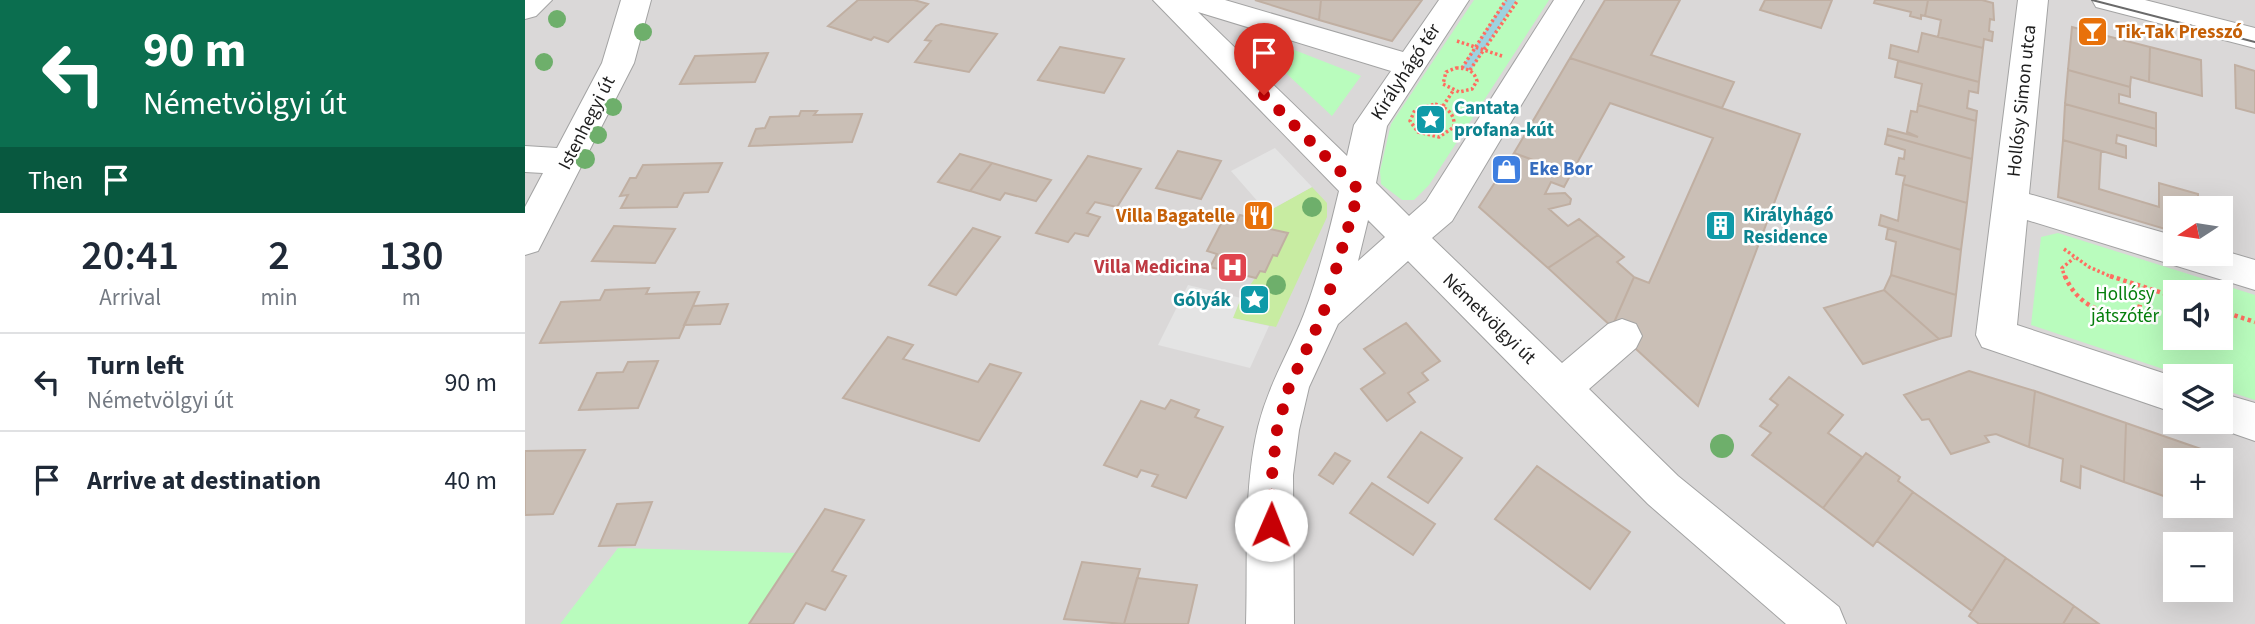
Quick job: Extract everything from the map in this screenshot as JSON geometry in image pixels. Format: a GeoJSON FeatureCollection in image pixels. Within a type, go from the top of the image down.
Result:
{"type":"FeatureCollection","features":[{"type":"Feature","properties":{"kind":"street"},"geometry":{"type":"LineString","coordinates":[[525,9],[537,0]]}},
{"type":"Feature","properties":{"kind":"street","name":"Istenhegyi út"},"geometry":{"type":"LineString","coordinates":[[525,241],[618,63],[636,0]]}},
{"type":"Feature","properties":{"kind":"street","name":"Németvölgyi út"},"geometry":{"type":"LineString","coordinates":[[1168,0],[1663,490],[1822,624]]}},
{"type":"Feature","properties":{"kind":"street"},"geometry":{"type":"LineString","coordinates":[[1191,0],[1409,65]]}},
{"type":"Feature","properties":{"kind":"street","name":"Királyhágó tér"},"geometry":{"type":"LineString","coordinates":[[1270,624],[1272,475],[1277,430],[1289,387],[1323,314],[1359,190],[1371,125],[1454,0]]}},
{"type":"Feature","properties":{"kind":"street"},"geometry":{"type":"LineString","coordinates":[[1323,314],[1439,211],[1569,0]]}},
{"type":"Feature","properties":{"kind":"street","name":"Hollósy Simon utca"},"geometry":{"type":"LineString","coordinates":[[2033,0],[1996,335],[2163,391]]}},
{"type":"Feature","properties":{"kind":"street"},"geometry":{"type":"LineString","coordinates":[[2107,0],[2255,38]]}},
{"type":"Feature","properties":{"kind":"street"},"geometry":{"type":"LineString","coordinates":[[525,159],[567,161]]}},
{"type":"Feature","properties":{"kind":"street","name":"Hollósy Simon utca"},"geometry":{"type":"LineString","coordinates":[[2011,202],[2163,247]]}},
{"type":"Feature","properties":{"kind":"street"},"geometry":{"type":"LineString","coordinates":[[2225,266],[2255,275]]}},
{"type":"Feature","properties":{"kind":"street"},"geometry":{"type":"LineString","coordinates":[[1560,389],[1622,336]]}},
{"type":"Feature","properties":{"kind":"street"},"geometry":{"type":"LineString","coordinates":[[2233,415],[2255,422]]}},
{"type":"Feature","properties":{"kind":"path"},"geometry":{"type":"LineString","coordinates":[[1462,68],[1506,0]]}},
{"type":"Feature","properties":{"kind":"path"},"geometry":{"type":"LineString","coordinates":[[1470,70],[1518,0]]}},
{"type":"Feature","properties":{"kind":"path"},"geometry":{"type":"LineString","coordinates":[[1432,32],[1529,66]]}},
{"type":"Feature","properties":{"kind":"path"},"geometry":{"type":"LineString","coordinates":[[1451,69],[1470,70],[1477,77],[1476,85],[1466,91],[1453,91],[1443,84],[1443,75],[1451,69]]}},
{"type":"Feature","properties":{"kind":"path"},"geometry":{"type":"LineString","coordinates":[[1443,106],[1453,91]]}},
{"type":"Feature","properties":{"kind":"path"},"geometry":{"type":"LineString","coordinates":[[1425,105],[1443,106],[1455,119],[1454,127],[1448,133],[1429,137],[1412,129],[1409,121],[1416,108],[1425,105]]}},
{"type":"Feature","properties":{"kind":"path"},"geometry":{"type":"LineString","coordinates":[[2074,258],[2062,268],[2064,276],[2071,290],[2088,305],[2107,312],[2129,315],[2139,309],[2144,287]]}},
{"type":"Feature","properties":{"kind":"path"},"geometry":{"type":"LineString","coordinates":[[2233,316],[2255,322]]}},
{"type":"Feature","properties":{"kind":"shaded area"},"geometry":{"type":"Polygon","coordinates":[[[525,0],[2255,0],[2255,624],[525,624],[525,0]]]}},
{"type":"Feature","properties":{"kind":"shaded area"},"geometry":{"type":"Polygon","coordinates":[[[1275,148],[1312,187],[1267,212],[1231,171],[1275,148]]]}},
{"type":"Feature","properties":{"kind":"shaded area"},"geometry":{"type":"Polygon","coordinates":[[[1188,285],[1241,298],[1233,318],[1269,326],[1250,368],[1158,345],[1188,285]]]}},
{"type":"Feature","properties":{"kind":"green space"},"geometry":{"type":"Polygon","coordinates":[[[1474,0],[1549,0],[1429,185],[1414,200],[1402,200],[1381,184],[1380,171],[1391,124],[1474,0]]]}},
{"type":"Feature","properties":{"kind":"green space"},"geometry":{"type":"Polygon","coordinates":[[[1269,40],[1361,76],[1332,116],[1260,49],[1269,40]]]}},
{"type":"Feature","properties":{"kind":"green space"},"geometry":{"type":"Polygon","coordinates":[[[1312,187],[1327,203],[1327,217],[1276,327],[1232,318],[1241,298],[1260,271],[1265,272],[1273,255],[1277,256],[1288,233],[1265,228],[1267,212],[1312,187]]]}},
{"type":"Feature","properties":{"kind":"green space","name":"Hollósy játszótér"},"geometry":{"type":"Polygon","coordinates":[[[2058,233],[2207,280],[2163,280],[2163,350],[2233,350],[2233,288],[2255,295],[2255,400],[2233,393],[2233,364],[2163,364],[2163,369],[2031,325],[2041,237],[2058,233]]]}},
{"type":"Feature","properties":{"kind":"green space"},"geometry":{"type":"Polygon","coordinates":[[[618,548],[796,553],[749,624],[560,624],[618,548]]]}},
{"type":"Feature","properties":{"kind":"building"},"geometry":{"type":"Polygon","coordinates":[[[858,0],[914,0],[928,4],[888,42],[874,37],[871,40],[828,26],[858,0]]]}},
{"type":"Feature","properties":{"kind":"building"},"geometry":{"type":"Polygon","coordinates":[[[1255,0],[1321,0],[1319,20],[1255,0]]]}},
{"type":"Feature","properties":{"kind":"building"},"geometry":{"type":"Polygon","coordinates":[[[1321,0],[1422,0],[1392,41],[1319,20],[1321,0]]]}},
{"type":"Feature","properties":{"kind":"building"},"geometry":{"type":"Polygon","coordinates":[[[1605,0],[1680,0],[1651,55],[1734,82],[1722,108],[1570,58],[1605,0]]]}},
{"type":"Feature","properties":{"kind":"building"},"geometry":{"type":"Polygon","coordinates":[[[1765,0],[1832,0],[1821,28],[1760,10],[1765,0]]]}},
{"type":"Feature","properties":{"kind":"building"},"geometry":{"type":"Polygon","coordinates":[[[1875,0],[1928,0],[1925,16],[1921,15],[1921,19],[1910,16],[1911,12],[1874,3],[1875,0]]]}},
{"type":"Feature","properties":{"kind":"building"},"geometry":{"type":"Polygon","coordinates":[[[1928,0],[1982,0],[1993,3],[1994,20],[1990,19],[1989,31],[1993,32],[1992,41],[1984,39],[1983,48],[1938,37],[1941,20],[1925,16],[1928,0]]]}},
{"type":"Feature","properties":{"kind":"building"},"geometry":{"type":"Polygon","coordinates":[[[941,24],[997,34],[969,72],[915,62],[931,41],[925,40],[936,26],[941,24]]]}},
{"type":"Feature","properties":{"kind":"building"},"geometry":{"type":"Polygon","coordinates":[[[2072,27],[2150,47],[2149,82],[2131,77],[2130,87],[2068,70],[2072,27]]]}},
{"type":"Feature","properties":{"kind":"building"},"geometry":{"type":"Polygon","coordinates":[[[1922,33],[1983,48],[1979,82],[1889,58],[1891,45],[1918,52],[1922,33]]]}},
{"type":"Feature","properties":{"kind":"building"},"geometry":{"type":"Polygon","coordinates":[[[1060,47],[1124,59],[1104,93],[1038,80],[1060,47]]]}},
{"type":"Feature","properties":{"kind":"building"},"geometry":{"type":"Polygon","coordinates":[[[2150,47],[2201,60],[2202,96],[2149,82],[2150,47]]]}},
{"type":"Feature","properties":{"kind":"building"},"geometry":{"type":"Polygon","coordinates":[[[768,53],[755,82],[680,84],[695,56],[768,53]]]}},
{"type":"Feature","properties":{"kind":"building","name":"Királyhágó Residence"},"geometry":{"type":"Polygon","coordinates":[[[1570,58],[1800,134],[1698,406],[1612,327],[1634,277],[1649,283],[1713,138],[1610,103],[1571,174],[1514,153],[1570,58]]]}},
{"type":"Feature","properties":{"kind":"building"},"geometry":{"type":"Polygon","coordinates":[[[1898,61],[1979,82],[1978,93],[1969,91],[1967,108],[1977,111],[1976,121],[1918,105],[1922,84],[1895,77],[1898,61]]]}},
{"type":"Feature","properties":{"kind":"building"},"geometry":{"type":"Polygon","coordinates":[[[2235,65],[2255,71],[2255,113],[2236,108],[2235,65]]]}},
{"type":"Feature","properties":{"kind":"building"},"geometry":{"type":"Polygon","coordinates":[[[2068,70],[2130,87],[2130,97],[2119,94],[2119,103],[2156,113],[2156,129],[2065,104],[2068,70]]]}},
{"type":"Feature","properties":{"kind":"building"},"geometry":{"type":"Polygon","coordinates":[[[2065,104],[2156,129],[2156,146],[2117,135],[2116,143],[2126,146],[2126,158],[2063,140],[2065,104]]]}},
{"type":"Feature","properties":{"kind":"building"},"geometry":{"type":"Polygon","coordinates":[[[1918,105],[1976,121],[1972,159],[1887,135],[1888,129],[1918,137],[1907,132],[1911,111],[1917,112],[1918,105]]]}},
{"type":"Feature","properties":{"kind":"building"},"geometry":{"type":"Polygon","coordinates":[[[801,111],[817,111],[814,115],[862,114],[852,142],[749,146],[756,129],[765,128],[770,117],[799,116],[801,111]]]}},
{"type":"Feature","properties":{"kind":"building"},"geometry":{"type":"Polygon","coordinates":[[[1887,135],[1972,159],[1967,203],[1903,184],[1905,176],[1896,174],[1899,158],[1904,159],[1905,150],[1885,144],[1887,135]]]}},
{"type":"Feature","properties":{"kind":"building"},"geometry":{"type":"Polygon","coordinates":[[[2063,140],[2101,151],[2099,189],[2159,207],[2159,183],[2198,194],[2163,196],[2163,228],[2058,197],[2063,140]]]}},
{"type":"Feature","properties":{"kind":"building"},"geometry":{"type":"Polygon","coordinates":[[[1178,151],[1221,161],[1201,199],[1156,188],[1178,151]]]}},
{"type":"Feature","properties":{"kind":"building"},"geometry":{"type":"Polygon","coordinates":[[[1514,153],[1571,174],[1564,187],[1551,182],[1545,194],[1565,193],[1571,199],[1570,204],[1549,209],[1568,226],[1579,219],[1598,235],[1548,268],[1479,207],[1514,153]]]}},
{"type":"Feature","properties":{"kind":"building"},"geometry":{"type":"Polygon","coordinates":[[[960,154],[992,163],[970,191],[938,182],[960,154]]]}},
{"type":"Feature","properties":{"kind":"building"},"geometry":{"type":"Polygon","coordinates":[[[1088,156],[1141,169],[1117,207],[1095,202],[1087,213],[1100,217],[1088,236],[1075,233],[1068,242],[1036,233],[1088,156]]]}},
{"type":"Feature","properties":{"kind":"building"},"geometry":{"type":"Polygon","coordinates":[[[722,163],[708,192],[684,193],[677,207],[621,208],[628,195],[620,196],[630,178],[636,178],[643,165],[722,163]]]}},
{"type":"Feature","properties":{"kind":"building"},"geometry":{"type":"Polygon","coordinates":[[[992,163],[1051,180],[1036,201],[1005,193],[1000,200],[970,191],[992,163]]]}},
{"type":"Feature","properties":{"kind":"building"},"geometry":{"type":"Polygon","coordinates":[[[1903,184],[1967,203],[1961,250],[1879,225],[1881,215],[1898,221],[1903,184]]]}},
{"type":"Feature","properties":{"kind":"building"},"geometry":{"type":"Polygon","coordinates":[[[1240,215],[1268,222],[1265,228],[1288,233],[1277,256],[1273,255],[1265,272],[1260,271],[1256,278],[1210,267],[1217,254],[1207,251],[1224,218],[1237,221],[1240,215]]]}},
{"type":"Feature","properties":{"kind":"building"},"geometry":{"type":"Polygon","coordinates":[[[614,226],[675,229],[655,263],[592,261],[614,226]]]}},
{"type":"Feature","properties":{"kind":"building"},"geometry":{"type":"Polygon","coordinates":[[[973,228],[1000,237],[956,295],[929,285],[973,228]]]}},
{"type":"Feature","properties":{"kind":"building"},"geometry":{"type":"Polygon","coordinates":[[[1888,228],[1961,250],[1956,295],[1891,275],[1896,242],[1886,239],[1888,228]]]}},
{"type":"Feature","properties":{"kind":"building"},"geometry":{"type":"Polygon","coordinates":[[[1598,235],[1624,257],[1617,262],[1634,277],[1612,327],[1548,268],[1598,235]]]}},
{"type":"Feature","properties":{"kind":"building"},"geometry":{"type":"Polygon","coordinates":[[[1891,275],[1956,295],[1951,336],[1939,339],[1884,290],[1891,275]]]}},
{"type":"Feature","properties":{"kind":"building"},"geometry":{"type":"Polygon","coordinates":[[[649,288],[646,294],[699,292],[679,338],[540,343],[561,302],[600,300],[605,290],[649,288]]]}},
{"type":"Feature","properties":{"kind":"building"},"geometry":{"type":"Polygon","coordinates":[[[1884,290],[1939,339],[1863,364],[1824,308],[1884,290]]]}},
{"type":"Feature","properties":{"kind":"building"},"geometry":{"type":"Polygon","coordinates":[[[728,304],[720,324],[684,325],[693,306],[728,304]]]}},
{"type":"Feature","properties":{"kind":"building"},"geometry":{"type":"Polygon","coordinates":[[[1406,323],[1440,361],[1422,373],[1428,380],[1408,393],[1415,402],[1387,421],[1361,389],[1385,373],[1364,349],[1406,323]]]}},
{"type":"Feature","properties":{"kind":"building"},"geometry":{"type":"Polygon","coordinates":[[[888,337],[913,345],[903,359],[978,382],[990,364],[1021,373],[979,441],[843,398],[888,337]]]}},
{"type":"Feature","properties":{"kind":"building"},"geometry":{"type":"Polygon","coordinates":[[[658,361],[638,408],[579,410],[597,373],[623,372],[628,362],[658,361]]]}},
{"type":"Feature","properties":{"kind":"building"},"geometry":{"type":"Polygon","coordinates":[[[1969,371],[2035,391],[2029,447],[1996,434],[1985,436],[1989,442],[1951,454],[1929,419],[1922,420],[1904,395],[1969,371]]]}},
{"type":"Feature","properties":{"kind":"building"},"geometry":{"type":"Polygon","coordinates":[[[1789,377],[1843,415],[1828,433],[1862,457],[1823,508],[1752,455],[1771,433],[1760,426],[1778,405],[1770,399],[1789,377]]]}},
{"type":"Feature","properties":{"kind":"building"},"geometry":{"type":"Polygon","coordinates":[[[2035,391],[2126,423],[2124,482],[2081,466],[2080,488],[2061,481],[2063,459],[2029,447],[2035,391]]]}},
{"type":"Feature","properties":{"kind":"building"},"geometry":{"type":"Polygon","coordinates":[[[1171,400],[1199,410],[1195,417],[1223,427],[1186,498],[1152,486],[1158,475],[1141,470],[1137,477],[1104,465],[1141,401],[1165,409],[1171,400]]]}},
{"type":"Feature","properties":{"kind":"building"},"geometry":{"type":"Polygon","coordinates":[[[2126,423],[2198,448],[2163,448],[2163,496],[2124,482],[2126,423]]]}},
{"type":"Feature","properties":{"kind":"building"},"geometry":{"type":"Polygon","coordinates":[[[1421,432],[1462,458],[1428,503],[1388,477],[1421,432]]]}},
{"type":"Feature","properties":{"kind":"building"},"geometry":{"type":"Polygon","coordinates":[[[585,450],[553,514],[525,515],[525,451],[585,450]]]}},
{"type":"Feature","properties":{"kind":"building"},"geometry":{"type":"Polygon","coordinates":[[[1335,453],[1350,461],[1333,484],[1319,475],[1335,453]]]}},
{"type":"Feature","properties":{"kind":"building"},"geometry":{"type":"Polygon","coordinates":[[[1866,453],[1900,477],[1898,481],[1913,492],[1873,546],[1823,508],[1866,453]]]}},
{"type":"Feature","properties":{"kind":"building"},"geometry":{"type":"Polygon","coordinates":[[[1537,466],[1630,532],[1590,589],[1495,519],[1537,466]]]}},
{"type":"Feature","properties":{"kind":"building"},"geometry":{"type":"Polygon","coordinates":[[[1372,483],[1435,524],[1413,555],[1350,513],[1372,483]]]}},
{"type":"Feature","properties":{"kind":"building"},"geometry":{"type":"Polygon","coordinates":[[[1913,492],[2006,558],[1972,611],[1877,541],[1913,492]]]}},
{"type":"Feature","properties":{"kind":"building"},"geometry":{"type":"Polygon","coordinates":[[[652,502],[635,545],[599,546],[617,504],[652,502]]]}},
{"type":"Feature","properties":{"kind":"building"},"geometry":{"type":"Polygon","coordinates":[[[825,509],[864,520],[832,571],[846,576],[825,610],[806,603],[793,624],[749,624],[825,509]]]}},
{"type":"Feature","properties":{"kind":"building"},"geometry":{"type":"Polygon","coordinates":[[[2006,558],[2074,606],[2063,624],[1979,624],[1969,616],[2006,558]]]}},
{"type":"Feature","properties":{"kind":"building"},"geometry":{"type":"Polygon","coordinates":[[[1082,562],[1140,569],[1124,624],[1064,619],[1082,562]]]}},
{"type":"Feature","properties":{"kind":"building"},"geometry":{"type":"Polygon","coordinates":[[[1137,578],[1197,585],[1188,624],[1124,624],[1137,578]]]}},
{"type":"Feature","properties":{"kind":"building"},"geometry":{"type":"Polygon","coordinates":[[[2074,606],[2099,624],[2063,624],[2074,606]]]}},
{"type":"Feature","properties":{"kind":"waterway"},"geometry":{"type":"LineString","coordinates":[[1468,66],[1511,0]]}},
{"type":"Feature","properties":{"kind":"tram line"},"geometry":{"type":"LineString","coordinates":[[2092,0],[2255,42]]}},
{"type":"Feature","properties":{"kind":"place","name":"Tik-Tak Presszó"},"geometry":{"type":"Point","coordinates":[2092,32]}},
{"type":"Feature","properties":{"kind":"place","name":"Cantata profana-kút"},"geometry":{"type":"Point","coordinates":[1431,119]}},
{"type":"Feature","properties":{"kind":"place","name":"Eke Bor"},"geometry":{"type":"Point","coordinates":[1506,169]}},
{"type":"Feature","properties":{"kind":"place","name":"Villa Bagatelle"},"geometry":{"type":"Point","coordinates":[1258,216]}},
{"type":"Feature","properties":{"kind":"place","name":"Királyhágó Residence"},"geometry":{"type":"Point","coordinates":[1720,226]}},
{"type":"Feature","properties":{"kind":"place","name":"Villa Medicina"},"geometry":{"type":"Point","coordinates":[1233,267]}},
{"type":"Feature","properties":{"kind":"place","name":"Gólyák"},"geometry":{"type":"Point","coordinates":[1254,300]}},
{"type":"Feature","properties":{"kind":"route"},"geometry":{"type":"LineString","coordinates":[[1264,95],[1359,190],[1323,314],[1308,341],[1289,387],[1277,430],[1272,475],[1271,525]]}}]}
